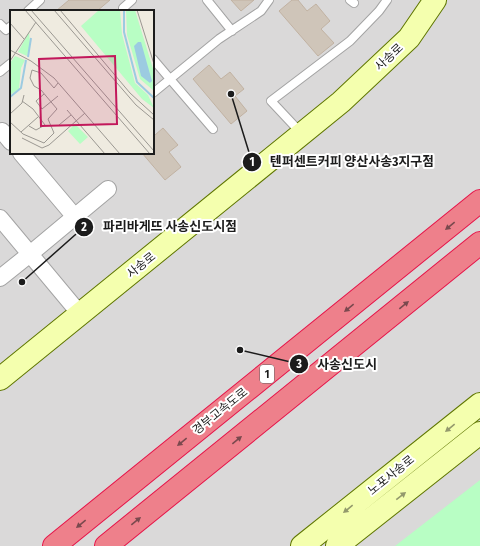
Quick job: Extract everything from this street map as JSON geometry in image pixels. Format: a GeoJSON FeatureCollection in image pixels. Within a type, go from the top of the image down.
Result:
{"type":"FeatureCollection","features":[{"type":"Feature","properties":{"kind":"highway","name":"경부고속도로"},"geometry":{"type":"LineString","coordinates":[[54,546],[480,201]]}},
{"type":"Feature","properties":{"kind":"highway"},"geometry":{"type":"LineString","coordinates":[[106,546],[480,243]]}},
{"type":"Feature","properties":{"kind":"main road","name":"사송로"},"geometry":{"type":"LineString","coordinates":[[0,379],[341,102],[409,38],[435,0]]}},
{"type":"Feature","properties":{"kind":"main road","name":"노포사송로"},"geometry":{"type":"LineString","coordinates":[[302,546],[480,404]]}},
{"type":"Feature","properties":{"kind":"main road","name":"노포사송로"},"geometry":{"type":"LineString","coordinates":[[337,546],[480,433]]}},
{"type":"Feature","properties":{"kind":"street"},"geometry":{"type":"LineString","coordinates":[[22,154],[75,217]]}},
{"type":"Feature","properties":{"kind":"street"},"geometry":{"type":"LineString","coordinates":[[0,278],[108,189]]}},
{"type":"Feature","properties":{"kind":"street"},"geometry":{"type":"LineString","coordinates":[[0,218],[80,314]]}},
{"type":"Feature","properties":{"kind":"lane"},"geometry":{"type":"LineString","coordinates":[[29,10],[40,0]]}},
{"type":"Feature","properties":{"kind":"lane"},"geometry":{"type":"LineString","coordinates":[[123,10],[123,8],[132,0]]}},
{"type":"Feature","properties":{"kind":"lane"},"geometry":{"type":"LineString","coordinates":[[207,0],[232,31]]}},
{"type":"Feature","properties":{"kind":"lane"},"geometry":{"type":"LineString","coordinates":[[154,92],[219,39],[261,11],[269,0]]}},
{"type":"Feature","properties":{"kind":"lane"},"geometry":{"type":"LineString","coordinates":[[302,133],[271,101],[350,41],[379,11],[387,0]]}},
{"type":"Feature","properties":{"kind":"lane"},"geometry":{"type":"LineString","coordinates":[[0,24],[6,30],[10,27]]}},
{"type":"Feature","properties":{"kind":"lane"},"geometry":{"type":"LineString","coordinates":[[154,60],[213,129]]}},
{"type":"Feature","properties":{"kind":"lane"},"geometry":{"type":"LineString","coordinates":[[0,72],[10,64]]}},
{"type":"Feature","properties":{"kind":"shaded area"},"geometry":{"type":"Polygon","coordinates":[[[0,0],[480,0],[480,546],[0,546],[0,0]]]}},
{"type":"Feature","properties":{"kind":"green space"},"geometry":{"type":"Polygon","coordinates":[[[480,480],[480,546],[395,546],[480,480]]]}},
{"type":"Feature","properties":{"kind":"building"},"geometry":{"type":"Polygon","coordinates":[[[69,0],[110,0],[98,10],[57,10],[69,0]]]}},
{"type":"Feature","properties":{"kind":"building"},"geometry":{"type":"Polygon","coordinates":[[[231,0],[254,0],[241,11],[231,0]]]}},
{"type":"Feature","properties":{"kind":"building"},"geometry":{"type":"Polygon","coordinates":[[[292,0],[298,0],[307,11],[316,4],[330,21],[321,29],[334,43],[318,56],[279,11],[292,0]]]}},
{"type":"Feature","properties":{"kind":"building"},"geometry":{"type":"Polygon","coordinates":[[[209,65],[221,79],[230,72],[244,89],[235,96],[247,111],[231,124],[193,79],[209,65]]]}},
{"type":"Feature","properties":{"kind":"building"},"geometry":{"type":"Polygon","coordinates":[[[163,128],[178,145],[169,152],[181,167],[165,180],[143,154],[154,154],[154,134],[155,135],[163,128]]]}},
{"type":"Feature","properties":{"kind":"place","name":"텐퍼센트커피 양산사송3지구점"},"geometry":{"type":"Point","coordinates":[231,94]}},
{"type":"Feature","properties":{"kind":"place","name":"파리바게뜨 사송신도시점"},"geometry":{"type":"Point","coordinates":[22,282]}},
{"type":"Feature","properties":{"kind":"place","name":"사송신도시"},"geometry":{"type":"Point","coordinates":[240,350]}}]}
